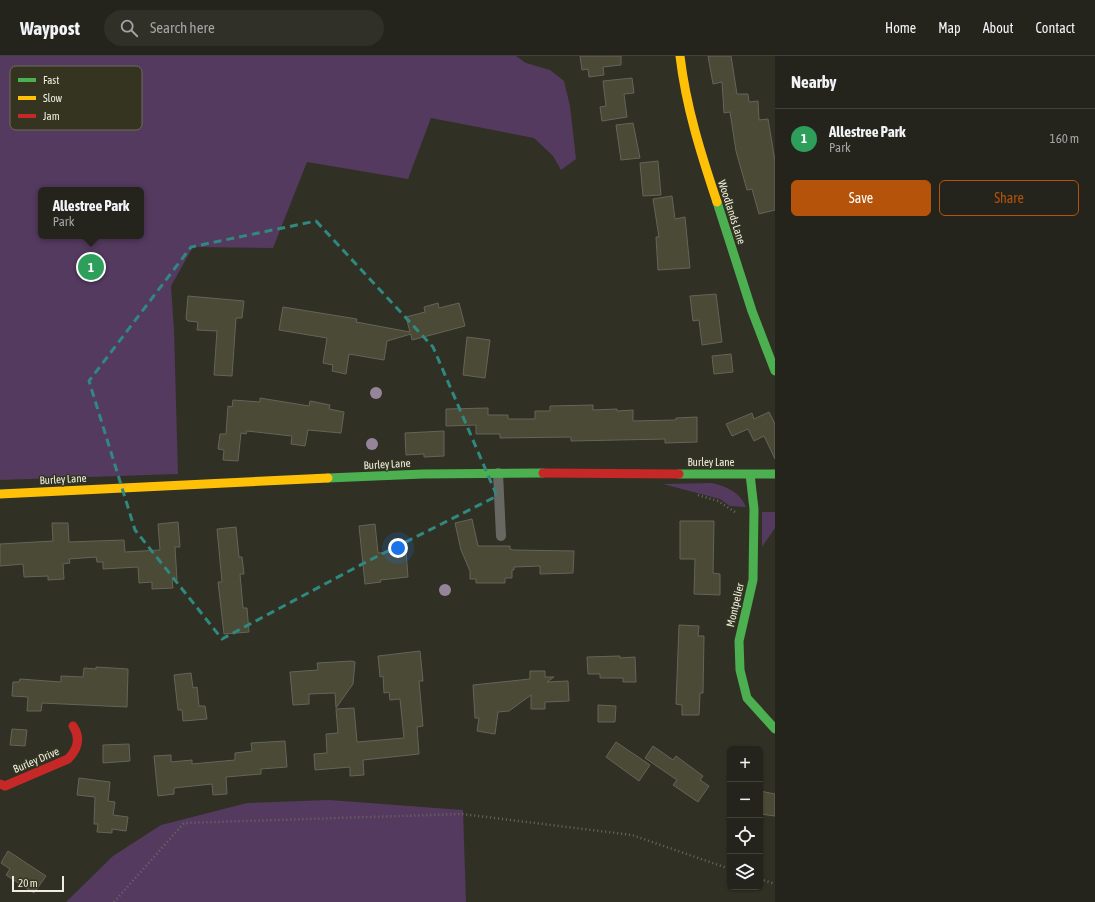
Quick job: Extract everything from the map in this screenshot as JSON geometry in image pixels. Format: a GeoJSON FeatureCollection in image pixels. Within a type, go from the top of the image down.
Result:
{"type":"FeatureCollection","features":[{"type":"Feature","properties":{"kind":"street","name":"Woodlands Lane"},"geometry":{"type":"LineString","coordinates":[[680,56],[683,83],[695,134],[752,312],[775,371]]}},
{"type":"Feature","properties":{"kind":"street","name":"Burley Lane"},"geometry":{"type":"LineString","coordinates":[[0,494],[415,475],[498,473],[775,474]]}},
{"type":"Feature","properties":{"kind":"street","name":"Montpelier"},"geometry":{"type":"LineString","coordinates":[[750,474],[754,520],[753,580],[739,641],[740,670],[748,698],[775,729]]}},
{"type":"Feature","properties":{"kind":"street","name":"Burley Drive"},"geometry":{"type":"LineString","coordinates":[[0,784],[5,786],[68,759],[76,751],[78,734],[73,726]]}},
{"type":"Feature","properties":{"kind":"lane"},"geometry":{"type":"LineString","coordinates":[[498,473],[502,536]]}},
{"type":"Feature","properties":{"kind":"path"},"geometry":{"type":"LineString","coordinates":[[692,493],[718,501],[740,517]]}},
{"type":"Feature","properties":{"kind":"path"},"geometry":{"type":"LineString","coordinates":[[114,902],[184,824],[462,814],[632,835],[727,868]]}},
{"type":"Feature","properties":{"kind":"path"},"geometry":{"type":"LineString","coordinates":[[763,880],[775,884]]}},
{"type":"Feature","properties":{"kind":"highlighted area"},"geometry":{"type":"Polygon","coordinates":[[[316,221],[433,347],[497,496],[368,561],[222,639],[135,530],[89,381],[191,247],[316,221]]]}},
{"type":"Feature","properties":{"kind":"shaded area"},"geometry":{"type":"Polygon","coordinates":[[[0,56],[516,56],[526,63],[550,70],[564,81],[570,106],[576,159],[561,170],[553,156],[534,138],[431,118],[408,179],[307,162],[273,248],[193,247],[171,286],[174,330],[178,474],[0,480],[0,56]]]}},
{"type":"Feature","properties":{"kind":"shaded area"},"geometry":{"type":"Polygon","coordinates":[[[711,483],[732,490],[740,497],[746,507],[730,506],[720,499],[663,484],[711,483]]]}},
{"type":"Feature","properties":{"kind":"shaded area"},"geometry":{"type":"Polygon","coordinates":[[[762,512],[775,512],[775,528],[762,547],[762,512]]]}},
{"type":"Feature","properties":{"kind":"shaded area"},"geometry":{"type":"Polygon","coordinates":[[[329,800],[463,810],[466,902],[66,902],[113,856],[161,825],[247,803],[329,800]]]}},
{"type":"Feature","properties":{"kind":"building"},"geometry":{"type":"Polygon","coordinates":[[[580,56],[621,56],[621,65],[603,67],[604,75],[589,77],[588,69],[582,70],[580,56]]]}},
{"type":"Feature","properties":{"kind":"building"},"geometry":{"type":"Polygon","coordinates":[[[708,56],[731,56],[737,94],[748,94],[749,102],[758,101],[759,120],[768,119],[775,161],[775,210],[759,214],[752,189],[747,190],[736,151],[730,112],[724,113],[722,82],[713,84],[708,56]]]}},
{"type":"Feature","properties":{"kind":"building"},"geometry":{"type":"Polygon","coordinates":[[[632,78],[634,93],[624,94],[627,117],[602,121],[600,107],[606,106],[603,81],[632,78]]]}},
{"type":"Feature","properties":{"kind":"building"},"geometry":{"type":"Polygon","coordinates":[[[633,123],[640,158],[621,160],[616,125],[633,123]]]}},
{"type":"Feature","properties":{"kind":"building"},"geometry":{"type":"Polygon","coordinates":[[[658,161],[661,195],[643,196],[640,163],[658,161]]]}},
{"type":"Feature","properties":{"kind":"building"},"geometry":{"type":"Polygon","coordinates":[[[672,196],[675,219],[685,217],[690,268],[658,270],[656,237],[659,237],[653,199],[672,196]]]}},
{"type":"Feature","properties":{"kind":"building"},"geometry":{"type":"Polygon","coordinates":[[[716,294],[722,342],[702,345],[699,320],[693,321],[690,296],[716,294]]]}},
{"type":"Feature","properties":{"kind":"building"},"geometry":{"type":"Polygon","coordinates":[[[188,296],[244,301],[242,318],[236,318],[232,376],[214,375],[217,331],[197,330],[198,322],[188,321],[186,319],[188,296]]]}},
{"type":"Feature","properties":{"kind":"building"},"geometry":{"type":"Polygon","coordinates":[[[438,303],[439,308],[459,303],[465,326],[412,340],[411,334],[387,341],[384,360],[349,354],[346,374],[332,371],[333,365],[323,363],[327,338],[279,330],[283,307],[357,319],[356,322],[410,332],[406,317],[425,312],[424,307],[438,303]]]}},
{"type":"Feature","properties":{"kind":"building"},"geometry":{"type":"Polygon","coordinates":[[[467,337],[490,340],[485,378],[463,375],[467,337]]]}},
{"type":"Feature","properties":{"kind":"building"},"geometry":{"type":"Polygon","coordinates":[[[731,354],[733,372],[714,374],[712,356],[731,354]]]}},
{"type":"Feature","properties":{"kind":"building"},"geometry":{"type":"Polygon","coordinates":[[[260,398],[309,406],[310,401],[330,405],[329,409],[344,412],[341,433],[308,430],[305,446],[291,444],[292,436],[247,431],[246,434],[241,433],[238,461],[223,460],[224,450],[218,449],[220,434],[226,434],[228,406],[232,407],[233,400],[260,402],[260,398]]]}},
{"type":"Feature","properties":{"kind":"building"},"geometry":{"type":"Polygon","coordinates":[[[593,405],[593,410],[633,410],[633,421],[676,420],[676,418],[697,417],[697,442],[665,443],[665,439],[571,441],[571,437],[500,438],[500,434],[476,434],[476,425],[446,426],[446,409],[488,408],[488,415],[508,415],[508,419],[535,419],[535,411],[550,411],[550,406],[593,405]]]}},
{"type":"Feature","properties":{"kind":"building"},"geometry":{"type":"Polygon","coordinates":[[[769,412],[775,424],[775,459],[764,436],[754,441],[748,429],[732,436],[726,424],[752,413],[754,419],[769,412]]]}},
{"type":"Feature","properties":{"kind":"building"},"geometry":{"type":"Polygon","coordinates":[[[444,431],[444,456],[424,457],[424,454],[406,455],[405,433],[444,431]]]}},
{"type":"Feature","properties":{"kind":"building"},"geometry":{"type":"Polygon","coordinates":[[[472,519],[478,546],[510,546],[510,549],[513,550],[574,551],[573,573],[540,574],[540,566],[514,567],[514,570],[512,570],[512,578],[505,578],[505,583],[476,583],[476,579],[470,579],[470,571],[461,550],[455,523],[472,519]]]}},
{"type":"Feature","properties":{"kind":"building"},"geometry":{"type":"Polygon","coordinates":[[[680,521],[714,521],[713,573],[720,574],[720,595],[694,594],[695,559],[680,559],[680,521]]]}},
{"type":"Feature","properties":{"kind":"building"},"geometry":{"type":"Polygon","coordinates":[[[178,522],[180,547],[175,547],[177,580],[172,580],[173,588],[152,589],[152,582],[139,583],[138,567],[103,569],[103,562],[97,562],[96,557],[69,559],[70,563],[63,564],[64,579],[48,580],[48,576],[24,577],[23,564],[0,566],[0,544],[53,541],[52,523],[68,523],[69,542],[124,540],[125,552],[160,550],[158,524],[178,522]]]}},
{"type":"Feature","properties":{"kind":"building"},"geometry":{"type":"Polygon","coordinates":[[[375,524],[378,553],[406,551],[408,577],[380,580],[381,582],[365,584],[359,526],[375,524]]]}},
{"type":"Feature","properties":{"kind":"building"},"geometry":{"type":"Polygon","coordinates":[[[236,527],[239,557],[242,557],[244,574],[240,574],[243,608],[247,608],[249,632],[224,634],[218,582],[222,582],[217,529],[236,527]]]}},
{"type":"Feature","properties":{"kind":"building"},"geometry":{"type":"Polygon","coordinates":[[[679,625],[699,626],[698,636],[704,636],[703,693],[700,693],[699,715],[682,715],[682,705],[676,704],[679,625]]]}},
{"type":"Feature","properties":{"kind":"building"},"geometry":{"type":"Polygon","coordinates":[[[420,651],[423,681],[419,681],[423,726],[417,727],[419,754],[363,760],[364,775],[350,776],[350,767],[315,770],[314,754],[327,753],[326,734],[338,733],[336,709],[354,708],[357,742],[404,738],[400,699],[390,700],[389,692],[384,693],[383,676],[380,677],[378,656],[420,651]]]}},
{"type":"Feature","properties":{"kind":"building"},"geometry":{"type":"Polygon","coordinates":[[[620,656],[620,658],[635,657],[636,682],[623,682],[623,678],[600,678],[600,674],[588,674],[587,657],[620,656]]]}},
{"type":"Feature","properties":{"kind":"building"},"geometry":{"type":"Polygon","coordinates":[[[355,662],[353,684],[336,708],[335,693],[309,694],[309,704],[293,705],[290,672],[318,670],[317,663],[355,662]]]}},
{"type":"Feature","properties":{"kind":"building"},"geometry":{"type":"Polygon","coordinates":[[[96,667],[128,669],[127,707],[42,703],[41,711],[27,711],[28,697],[12,696],[13,682],[19,682],[20,679],[61,682],[61,676],[83,677],[84,668],[96,669],[96,667]]]}},
{"type":"Feature","properties":{"kind":"building"},"geometry":{"type":"Polygon","coordinates":[[[530,671],[545,671],[545,677],[554,677],[547,682],[568,681],[569,701],[545,702],[545,709],[531,709],[531,695],[509,711],[498,712],[495,734],[477,731],[479,718],[475,718],[473,685],[530,679],[530,671]]]}},
{"type":"Feature","properties":{"kind":"building"},"geometry":{"type":"Polygon","coordinates":[[[191,673],[193,688],[197,687],[199,706],[205,706],[207,719],[183,721],[182,710],[178,710],[174,675],[191,673]]]}},
{"type":"Feature","properties":{"kind":"building"},"geometry":{"type":"Polygon","coordinates":[[[598,705],[616,706],[615,722],[598,722],[598,705]]]}},
{"type":"Feature","properties":{"kind":"building"},"geometry":{"type":"Polygon","coordinates":[[[12,729],[27,730],[25,746],[10,745],[12,729]]]}},
{"type":"Feature","properties":{"kind":"building"},"geometry":{"type":"Polygon","coordinates":[[[285,741],[287,767],[261,769],[261,774],[226,777],[227,794],[213,795],[212,784],[174,788],[174,794],[158,796],[154,756],[171,755],[171,762],[192,760],[192,764],[235,760],[235,753],[252,751],[251,743],[285,741]]]}},
{"type":"Feature","properties":{"kind":"building"},"geometry":{"type":"Polygon","coordinates":[[[616,742],[650,765],[639,781],[606,757],[616,742]]]}},
{"type":"Feature","properties":{"kind":"building"},"geometry":{"type":"Polygon","coordinates":[[[129,744],[130,761],[103,763],[103,745],[129,744]]]}},
{"type":"Feature","properties":{"kind":"building"},"geometry":{"type":"Polygon","coordinates":[[[653,746],[673,760],[676,756],[703,776],[700,780],[709,786],[698,802],[673,785],[677,780],[645,758],[653,746]]]}},
{"type":"Feature","properties":{"kind":"building"},"geometry":{"type":"Polygon","coordinates":[[[79,778],[110,782],[108,801],[115,802],[113,815],[128,817],[126,831],[112,829],[112,833],[97,832],[98,824],[94,824],[95,797],[77,795],[79,778]]]}},
{"type":"Feature","properties":{"kind":"building"},"geometry":{"type":"Polygon","coordinates":[[[763,792],[775,794],[775,816],[763,814],[763,792]]]}},
{"type":"Feature","properties":{"kind":"building"},"geometry":{"type":"Polygon","coordinates":[[[8,851],[46,876],[34,893],[6,875],[10,869],[1,863],[8,851]]]}},
{"type":"Feature","properties":{"kind":"traffic: fast"},"geometry":{"type":"LineString","coordinates":[[717,202],[752,311],[775,371]]}},
{"type":"Feature","properties":{"kind":"traffic: fast"},"geometry":{"type":"LineString","coordinates":[[328,478],[423,474],[543,473]]}},
{"type":"Feature","properties":{"kind":"traffic: fast"},"geometry":{"type":"LineString","coordinates":[[679,474],[775,474]]}},
{"type":"Feature","properties":{"kind":"traffic: fast"},"geometry":{"type":"LineString","coordinates":[[750,474],[754,509],[753,580],[739,641],[740,670],[747,698],[775,729]]}},
{"type":"Feature","properties":{"kind":"traffic: slow"},"geometry":{"type":"LineString","coordinates":[[680,56],[690,112],[717,202]]}},
{"type":"Feature","properties":{"kind":"traffic: slow"},"geometry":{"type":"LineString","coordinates":[[0,494],[328,478]]}},
{"type":"Feature","properties":{"kind":"traffic: jam"},"geometry":{"type":"LineString","coordinates":[[543,473],[679,474]]}},
{"type":"Feature","properties":{"kind":"traffic: jam"},"geometry":{"type":"LineString","coordinates":[[0,784],[5,786],[68,759],[74,751],[78,739],[73,726]]}},
{"type":"Feature","properties":{"kind":"place","name":"Allestree Park"},"geometry":{"type":"Point","coordinates":[91,267]}}]}
